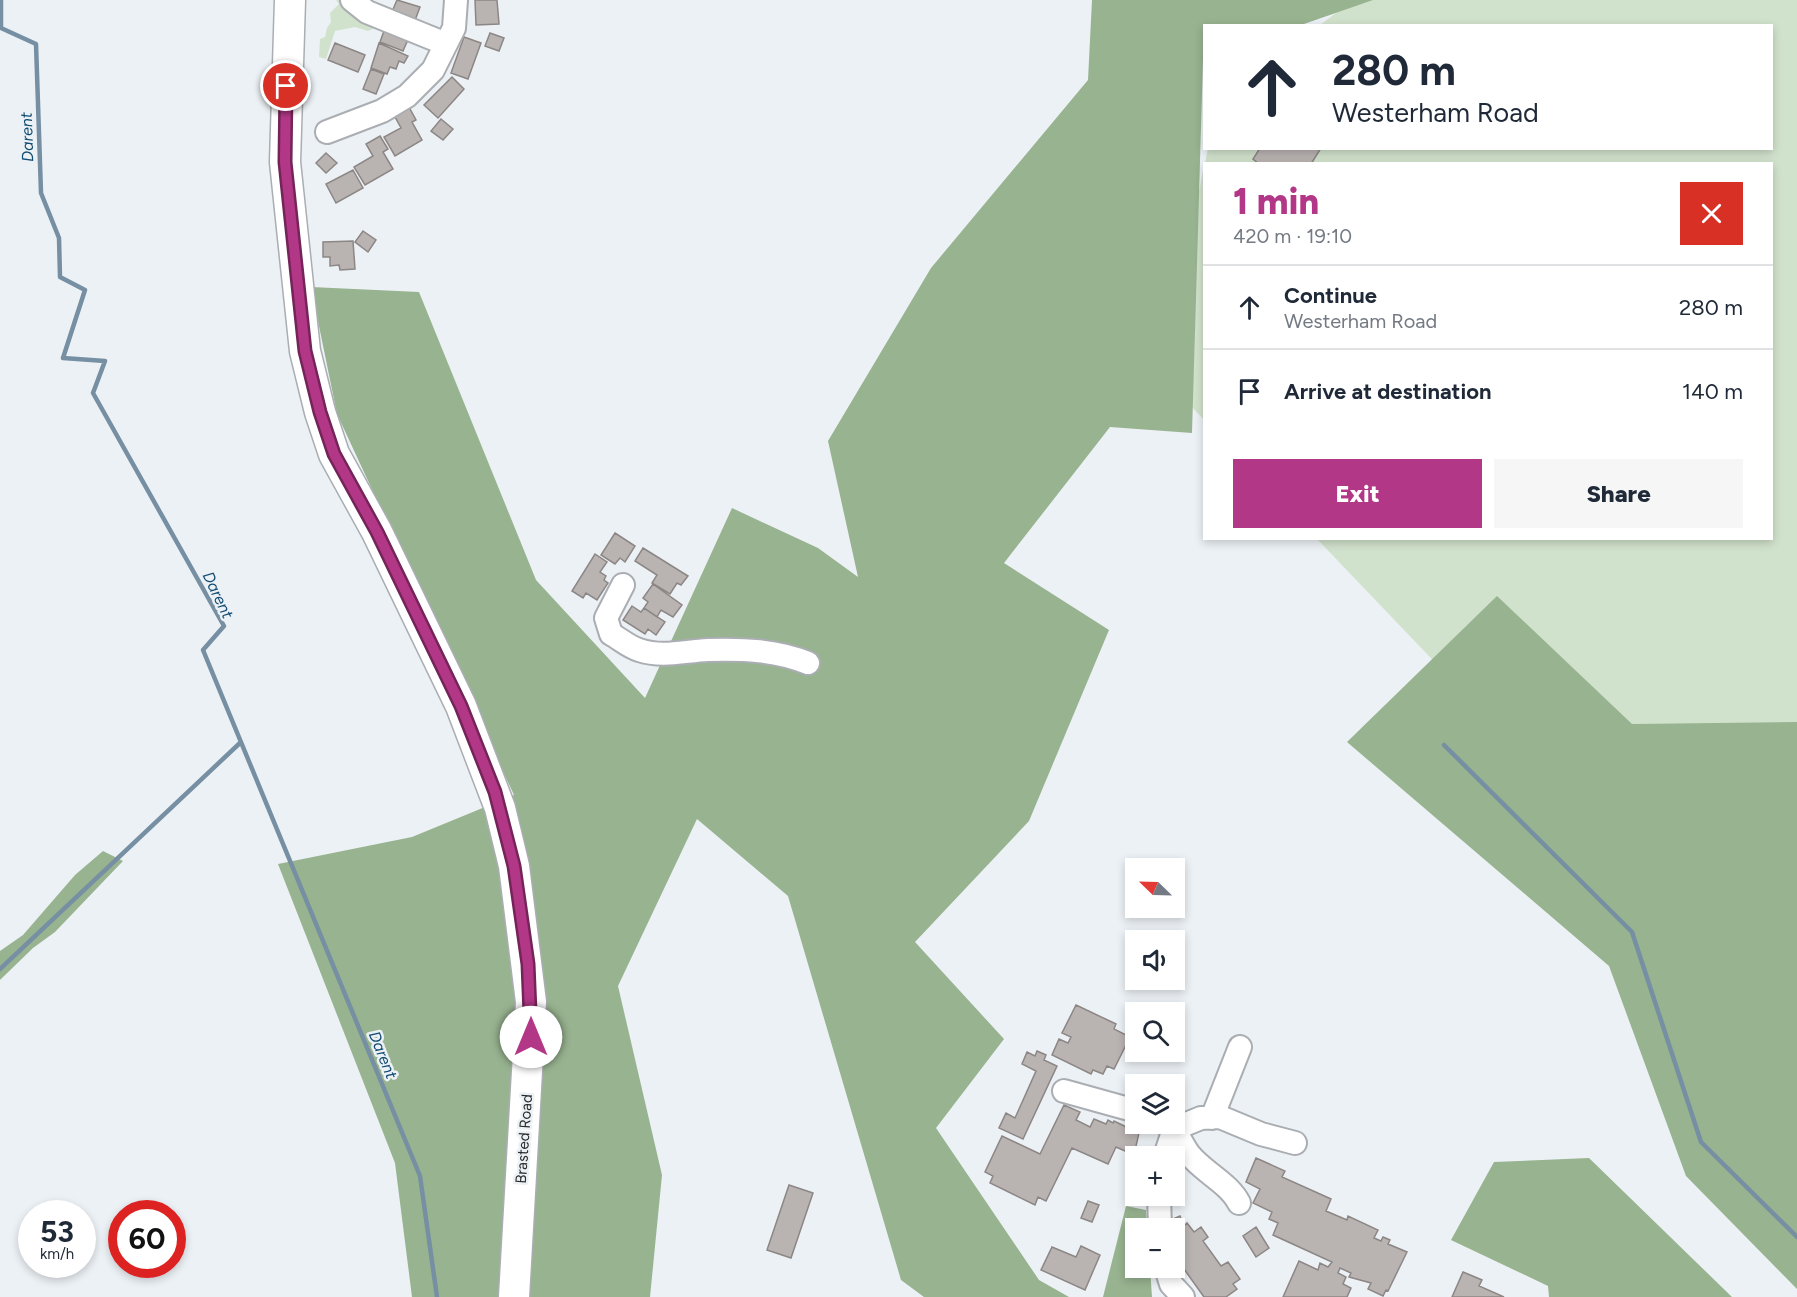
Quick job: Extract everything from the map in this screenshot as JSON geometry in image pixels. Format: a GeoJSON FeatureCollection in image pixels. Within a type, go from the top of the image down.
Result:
{"type":"FeatureCollection","features":[{"type":"Feature","properties":{"kind":"main road","name":"Brasted Road"},"geometry":{"type":"LineString","coordinates":[[290,0],[284,129],[285,162],[305,351],[320,412],[334,454],[377,532],[461,706],[489,776],[510,844],[528,964],[531,1002],[514,1297]]}},
{"type":"Feature","properties":{"kind":"street"},"geometry":{"type":"LineString","coordinates":[[352,0],[367,12],[446,44]]}},
{"type":"Feature","properties":{"kind":"street"},"geometry":{"type":"LineString","coordinates":[[327,132],[382,111],[407,96],[433,70],[454,28],[456,0]]}},
{"type":"Feature","properties":{"kind":"street"},"geometry":{"type":"LineString","coordinates":[[624,585],[606,618],[611,634],[639,650],[671,655],[707,650],[766,651],[785,654],[808,663]]}},
{"type":"Feature","properties":{"kind":"street"},"geometry":{"type":"LineString","coordinates":[[1212,1118],[1240,1047]]}},
{"type":"Feature","properties":{"kind":"street"},"geometry":{"type":"LineString","coordinates":[[1064,1091],[1125,1108]]}},
{"type":"Feature","properties":{"kind":"street"},"geometry":{"type":"LineString","coordinates":[[1185,1122],[1220,1117],[1260,1134],[1295,1143]]}},
{"type":"Feature","properties":{"kind":"street"},"geometry":{"type":"LineString","coordinates":[[1175,1134],[1188,1153],[1239,1203]]}},
{"type":"Feature","properties":{"kind":"street"},"geometry":{"type":"LineString","coordinates":[[1169,1278],[1171,1284],[1183,1297]]}},
{"type":"Feature","properties":{"kind":"green space"},"geometry":{"type":"Polygon","coordinates":[[[336,0],[345,0],[376,22],[375,28],[368,31],[355,27],[335,31],[326,59],[319,57],[320,39],[325,37],[331,22],[330,13],[339,4],[336,0]]]}},
{"type":"Feature","properties":{"kind":"green space"},"geometry":{"type":"Polygon","coordinates":[[[1092,0],[1373,0],[1304,24],[1203,24],[1192,433],[1110,427],[1004,563],[1109,630],[1029,821],[915,942],[1004,1039],[936,1128],[1039,1280],[1069,1297],[924,1297],[901,1280],[788,896],[697,819],[618,986],[662,1175],[650,1297],[412,1297],[395,1163],[278,864],[412,837],[514,795],[337,414],[311,287],[419,292],[536,580],[645,698],[732,508],[818,548],[858,577],[828,441],[931,268],[1088,80],[1092,0]]]}},
{"type":"Feature","properties":{"kind":"green space"},"geometry":{"type":"Polygon","coordinates":[[[1353,0],[1797,0],[1797,838],[1558,791],[1318,540],[1773,540],[1773,162],[1205,162],[1208,150],[1773,150],[1773,24],[1321,24],[1353,0]]]}},
{"type":"Feature","properties":{"kind":"green space"},"geometry":{"type":"Polygon","coordinates":[[[1203,171],[1203,419],[1163,376],[1203,171]]]}},
{"type":"Feature","properties":{"kind":"green space"},"geometry":{"type":"Polygon","coordinates":[[[1497,596],[1632,724],[1797,722],[1797,1289],[1686,1176],[1609,966],[1347,742],[1497,596]]]}},
{"type":"Feature","properties":{"kind":"green space"},"geometry":{"type":"Polygon","coordinates":[[[103,851],[123,861],[55,932],[33,948],[0,980],[0,951],[23,935],[75,875],[103,851]]]}},
{"type":"Feature","properties":{"kind":"green space"},"geometry":{"type":"Polygon","coordinates":[[[1589,1158],[1732,1297],[1549,1297],[1548,1286],[1451,1240],[1494,1162],[1589,1158]]]}},
{"type":"Feature","properties":{"kind":"green space"},"geometry":{"type":"Polygon","coordinates":[[[1126,1206],[1146,1210],[1146,1218],[1125,1218],[1125,1278],[1151,1278],[1152,1297],[1103,1297],[1126,1206]]]}},
{"type":"Feature","properties":{"kind":"building"},"geometry":{"type":"Polygon","coordinates":[[[397,0],[420,7],[414,23],[391,14],[397,0]]]}},
{"type":"Feature","properties":{"kind":"building"},"geometry":{"type":"Polygon","coordinates":[[[475,0],[497,0],[499,24],[476,25],[475,0]]]}},
{"type":"Feature","properties":{"kind":"building"},"geometry":{"type":"Polygon","coordinates":[[[386,25],[410,35],[403,51],[380,42],[386,25]]]}},
{"type":"Feature","properties":{"kind":"building"},"geometry":{"type":"Polygon","coordinates":[[[490,33],[504,38],[499,51],[485,46],[490,33]]]}},
{"type":"Feature","properties":{"kind":"building"},"geometry":{"type":"Polygon","coordinates":[[[464,37],[481,43],[468,79],[451,73],[464,37]]]}},
{"type":"Feature","properties":{"kind":"building"},"geometry":{"type":"Polygon","coordinates":[[[335,43],[365,55],[358,72],[328,60],[335,43]]]}},
{"type":"Feature","properties":{"kind":"building"},"geometry":{"type":"Polygon","coordinates":[[[379,43],[408,56],[404,63],[399,61],[396,69],[390,67],[387,74],[371,68],[379,43]]]}},
{"type":"Feature","properties":{"kind":"building"},"geometry":{"type":"Polygon","coordinates":[[[371,69],[384,74],[376,94],[363,89],[371,69]]]}},
{"type":"Feature","properties":{"kind":"building"},"geometry":{"type":"Polygon","coordinates":[[[452,77],[464,89],[438,118],[424,105],[452,77]]]}},
{"type":"Feature","properties":{"kind":"building"},"geometry":{"type":"Polygon","coordinates":[[[409,107],[416,120],[412,122],[422,140],[395,156],[384,137],[401,128],[394,115],[409,107]]]}},
{"type":"Feature","properties":{"kind":"building"},"geometry":{"type":"Polygon","coordinates":[[[441,119],[453,129],[443,140],[431,131],[441,119]]]}},
{"type":"Feature","properties":{"kind":"building"},"geometry":{"type":"Polygon","coordinates":[[[380,136],[388,149],[383,152],[393,169],[365,185],[354,167],[373,156],[366,144],[380,136]]]}},
{"type":"Feature","properties":{"kind":"building"},"geometry":{"type":"Polygon","coordinates":[[[1259,150],[1320,150],[1312,162],[1257,162],[1253,159],[1259,150]]]}},
{"type":"Feature","properties":{"kind":"building"},"geometry":{"type":"Polygon","coordinates":[[[326,153],[337,163],[326,173],[316,163],[326,153]]]}},
{"type":"Feature","properties":{"kind":"building"},"geometry":{"type":"Polygon","coordinates":[[[353,170],[363,188],[336,203],[326,184],[353,170]]]}},
{"type":"Feature","properties":{"kind":"building"},"geometry":{"type":"Polygon","coordinates":[[[363,231],[376,240],[368,252],[355,242],[363,231]]]}},
{"type":"Feature","properties":{"kind":"building"},"geometry":{"type":"Polygon","coordinates":[[[353,241],[355,269],[340,270],[339,265],[330,266],[330,257],[323,257],[323,242],[353,241]]]}},
{"type":"Feature","properties":{"kind":"building"},"geometry":{"type":"Polygon","coordinates":[[[615,533],[635,546],[625,562],[620,558],[615,564],[601,555],[615,533]]]}},
{"type":"Feature","properties":{"kind":"building"},"geometry":{"type":"Polygon","coordinates":[[[643,548],[688,576],[681,585],[677,583],[670,594],[652,583],[657,575],[635,561],[643,548]]]}},
{"type":"Feature","properties":{"kind":"building"},"geometry":{"type":"Polygon","coordinates":[[[595,554],[607,562],[600,572],[606,576],[604,580],[608,583],[597,600],[586,593],[583,598],[572,591],[595,554]]]}},
{"type":"Feature","properties":{"kind":"building"},"geometry":{"type":"Polygon","coordinates":[[[653,584],[682,605],[673,617],[661,610],[657,617],[644,608],[648,602],[643,598],[653,584]]]}},
{"type":"Feature","properties":{"kind":"building"},"geometry":{"type":"Polygon","coordinates":[[[632,606],[641,612],[644,608],[665,622],[656,635],[648,629],[645,634],[623,620],[632,606]]]}},
{"type":"Feature","properties":{"kind":"building"},"geometry":{"type":"Polygon","coordinates":[[[1076,1005],[1116,1024],[1114,1029],[1125,1034],[1125,1047],[1114,1069],[1107,1066],[1103,1074],[1093,1070],[1091,1074],[1052,1055],[1059,1039],[1068,1043],[1071,1037],[1062,1033],[1076,1005]]]}},
{"type":"Feature","properties":{"kind":"building"},"geometry":{"type":"Polygon","coordinates":[[[1037,1051],[1046,1055],[1044,1060],[1057,1066],[1023,1139],[999,1128],[1006,1113],[1015,1118],[1036,1071],[1022,1064],[1027,1052],[1035,1056],[1037,1051]]]}},
{"type":"Feature","properties":{"kind":"building"},"geometry":{"type":"Polygon","coordinates":[[[1064,1105],[1080,1112],[1076,1120],[1090,1127],[1094,1119],[1106,1124],[1108,1120],[1125,1126],[1125,1134],[1139,1134],[1136,1146],[1125,1146],[1125,1151],[1116,1147],[1108,1164],[1072,1148],[1046,1201],[1038,1197],[1035,1205],[990,1183],[993,1176],[985,1172],[1002,1136],[1040,1154],[1064,1105]]]}},
{"type":"Feature","properties":{"kind":"building"},"geometry":{"type":"Polygon","coordinates":[[[1256,1158],[1285,1171],[1282,1177],[1331,1199],[1326,1211],[1347,1220],[1348,1216],[1378,1230],[1374,1238],[1381,1241],[1383,1237],[1390,1240],[1388,1244],[1407,1252],[1388,1291],[1386,1290],[1383,1296],[1368,1289],[1371,1283],[1349,1277],[1351,1273],[1340,1268],[1338,1273],[1346,1277],[1343,1284],[1351,1288],[1347,1297],[1283,1297],[1299,1261],[1318,1270],[1320,1263],[1328,1267],[1332,1262],[1273,1235],[1278,1223],[1269,1219],[1272,1212],[1253,1203],[1260,1189],[1246,1182],[1256,1158]]]}},
{"type":"Feature","properties":{"kind":"building"},"geometry":{"type":"Polygon","coordinates":[[[789,1185],[813,1193],[791,1258],[767,1250],[789,1185]]]}},
{"type":"Feature","properties":{"kind":"building"},"geometry":{"type":"Polygon","coordinates":[[[1088,1201],[1099,1205],[1092,1222],[1081,1218],[1088,1201]]]}},
{"type":"Feature","properties":{"kind":"building"},"geometry":{"type":"Polygon","coordinates":[[[1187,1223],[1194,1232],[1201,1227],[1208,1237],[1203,1241],[1221,1266],[1228,1262],[1240,1279],[1233,1284],[1237,1289],[1226,1297],[1204,1297],[1185,1270],[1185,1225],[1187,1223]]]}},
{"type":"Feature","properties":{"kind":"building"},"geometry":{"type":"Polygon","coordinates":[[[1256,1227],[1269,1248],[1256,1257],[1243,1236],[1256,1227]]]}},
{"type":"Feature","properties":{"kind":"building"},"geometry":{"type":"Polygon","coordinates":[[[1081,1246],[1100,1255],[1085,1290],[1041,1270],[1052,1247],[1076,1257],[1081,1246]]]}},
{"type":"Feature","properties":{"kind":"building"},"geometry":{"type":"Polygon","coordinates":[[[1463,1272],[1482,1280],[1479,1286],[1504,1297],[1452,1297],[1463,1272]]]}},
{"type":"Feature","properties":{"kind":"waterway","name":"Darent"},"geometry":{"type":"LineString","coordinates":[[1,0],[1,28],[36,44],[41,193],[59,238],[60,277],[85,290],[63,358],[105,361],[93,393],[224,626],[203,650],[420,1176],[437,1297]]}},
{"type":"Feature","properties":{"kind":"waterway"},"geometry":{"type":"LineString","coordinates":[[0,969],[241,742]]}},
{"type":"Feature","properties":{"kind":"waterway"},"geometry":{"type":"LineString","coordinates":[[1444,745],[1632,932],[1701,1142],[1797,1237]]}},
{"type":"Feature","properties":{"kind":"route"},"geometry":{"type":"LineString","coordinates":[[286,86],[285,162],[305,351],[320,412],[334,454],[377,532],[461,706],[495,792],[514,866],[528,964],[531,1037]]}}]}
